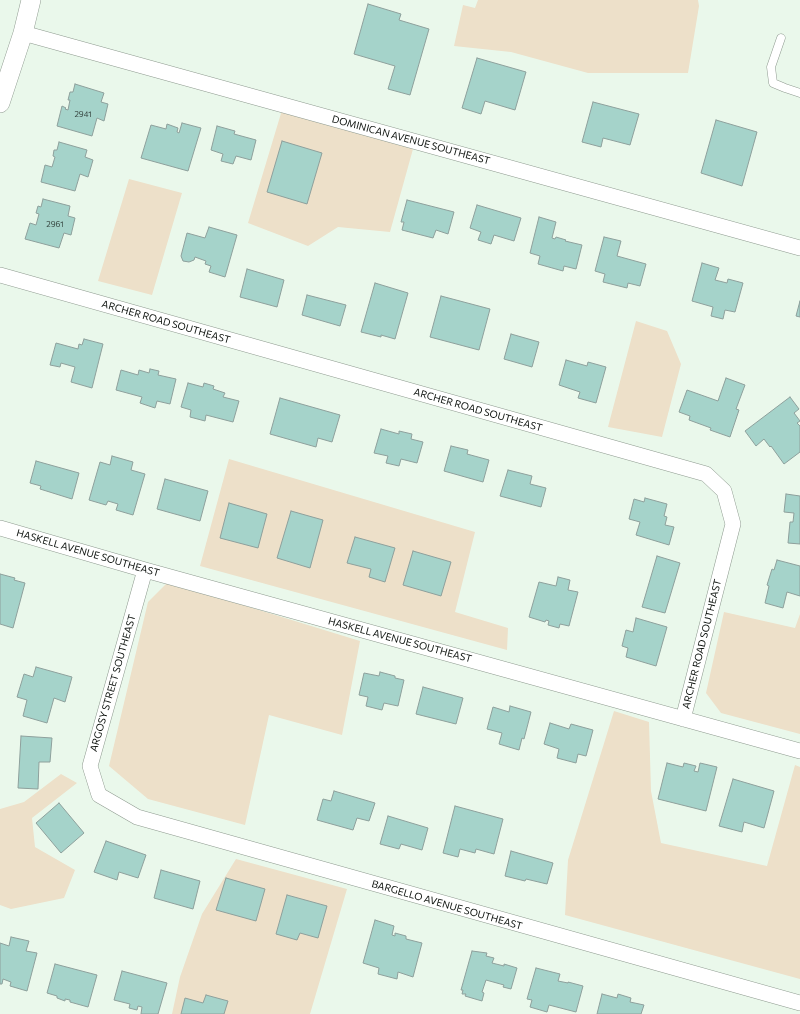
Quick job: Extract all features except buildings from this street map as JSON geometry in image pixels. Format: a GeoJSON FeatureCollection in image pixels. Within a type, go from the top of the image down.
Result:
{"type":"FeatureCollection","features":[{"type":"Feature","properties":{"kind":"street"},"geometry":{"type":"LineString","coordinates":[[0,103],[31,0]]}},
{"type":"Feature","properties":{"kind":"street","name":"DOMINICAN AVENUE SOUTHEAST"},"geometry":{"type":"LineString","coordinates":[[22,33],[800,248]]}},
{"type":"Feature","properties":{"kind":"street","name":"ARCHER ROAD SOUTHEAST"},"geometry":{"type":"LineString","coordinates":[[0,275],[706,474],[724,491],[733,524],[683,718]]}},
{"type":"Feature","properties":{"kind":"street","name":"HASKELL AVENUE SOUTHEAST"},"geometry":{"type":"LineString","coordinates":[[0,528],[145,570],[800,751]]}},
{"type":"Feature","properties":{"kind":"street","name":"ARGOSY STREET SOUTHEAST"},"geometry":{"type":"LineString","coordinates":[[99,795],[90,766],[145,570]]}},
{"type":"Feature","properties":{"kind":"street","name":"BARGELLO AVENUE SOUTHEAST"},"geometry":{"type":"LineString","coordinates":[[99,795],[137,817],[800,1004]]}},
{"type":"Feature","properties":{"kind":"lane"},"geometry":{"type":"LineString","coordinates":[[781,38],[771,66],[773,83],[800,93]]}},
{"type":"Feature","properties":{"kind":"shaded area"},"geometry":{"type":"Polygon","coordinates":[[[478,0],[698,0],[699,6],[688,73],[588,73],[511,52],[454,46],[463,5],[475,8],[478,0]]]}},
{"type":"Feature","properties":{"kind":"shaded area"},"geometry":{"type":"Polygon","coordinates":[[[282,110],[413,149],[390,232],[338,227],[308,246],[248,223],[282,110]]]}},
{"type":"Feature","properties":{"kind":"shaded area"},"geometry":{"type":"Polygon","coordinates":[[[129,179],[182,193],[152,295],[98,281],[129,179]]]}},
{"type":"Feature","properties":{"kind":"shaded area"},"geometry":{"type":"Polygon","coordinates":[[[636,321],[667,331],[681,364],[662,437],[608,427],[636,321]]]}},
{"type":"Feature","properties":{"kind":"shaded area"},"geometry":{"type":"Polygon","coordinates":[[[229,459],[475,532],[455,612],[508,628],[507,650],[200,566],[229,459]]]}},
{"type":"Feature","properties":{"kind":"shaded area"},"geometry":{"type":"Polygon","coordinates":[[[168,582],[360,641],[342,735],[269,715],[245,825],[148,799],[109,766],[148,602],[168,582]]]}},
{"type":"Feature","properties":{"kind":"shaded area"},"geometry":{"type":"Polygon","coordinates":[[[724,612],[795,628],[800,614],[800,734],[721,713],[706,693],[724,612]]]}},
{"type":"Feature","properties":{"kind":"shaded area"},"geometry":{"type":"Polygon","coordinates":[[[614,711],[649,722],[651,791],[661,843],[767,866],[795,765],[800,767],[800,979],[565,915],[568,860],[614,711]]]}},
{"type":"Feature","properties":{"kind":"shaded area"},"geometry":{"type":"Polygon","coordinates":[[[61,774],[77,783],[32,818],[35,847],[75,870],[64,898],[11,909],[0,905],[0,809],[24,802],[61,774]]]}},
{"type":"Feature","properties":{"kind":"shaded area"},"geometry":{"type":"Polygon","coordinates":[[[236,859],[347,889],[310,1014],[172,1014],[180,977],[202,914],[236,859]]]}}]}
